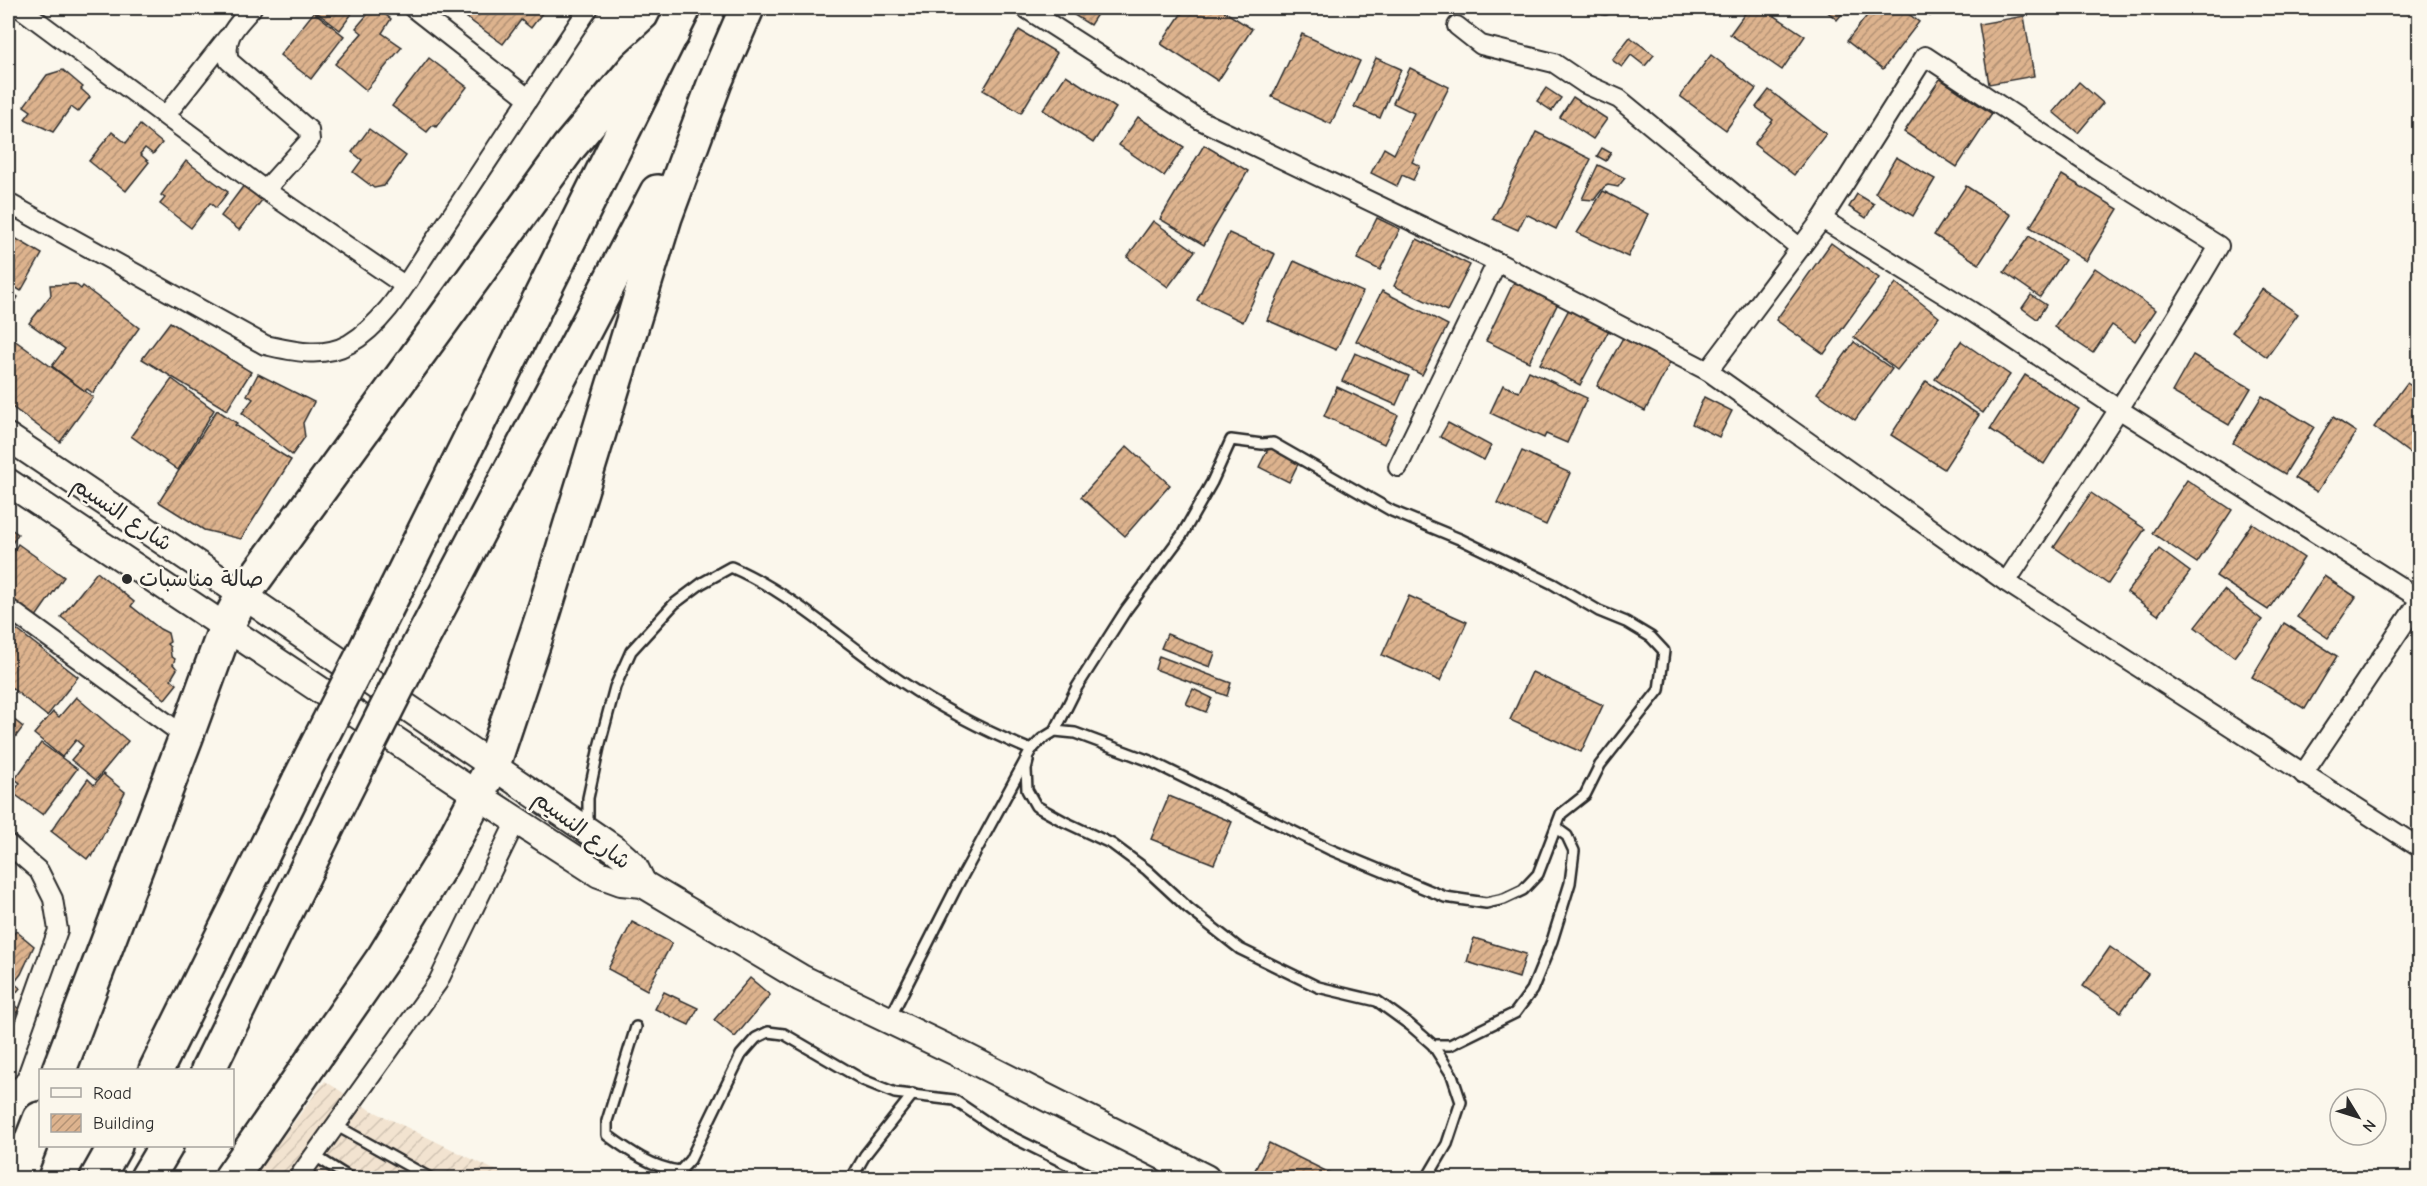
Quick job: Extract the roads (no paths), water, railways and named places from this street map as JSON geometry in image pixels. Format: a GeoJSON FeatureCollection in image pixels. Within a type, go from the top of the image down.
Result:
{"type":"FeatureCollection","features":[{"type":"Feature","properties":{"kind":"highway"},"geometry":{"type":"LineString","coordinates":[[231,1179],[384,957],[442,863],[493,765],[543,615],[665,217],[715,82],[747,8]]}},
{"type":"Feature","properties":{"kind":"highway"},"geometry":{"type":"LineString","coordinates":[[59,1069],[226,627],[243,595],[569,147],[678,21]]}},
{"type":"Feature","properties":{"kind":"highway"},"geometry":{"type":"LineString","coordinates":[[157,1069],[678,21]]}},
{"type":"Feature","properties":{"kind":"highway"},"geometry":{"type":"LineString","coordinates":[[209,1069],[408,666],[715,82]]}},
{"type":"Feature","properties":{"kind":"highway"},"geometry":{"type":"LineString","coordinates":[[17,1179],[39,1122]]}},
{"type":"Feature","properties":{"kind":"highway"},"geometry":{"type":"LineString","coordinates":[[97,1179],[114,1147]]}},
{"type":"Feature","properties":{"kind":"highway"},"geometry":{"type":"LineString","coordinates":[[147,1179],[165,1147]]}},
{"type":"Feature","properties":{"kind":"street"},"geometry":{"type":"LineString","coordinates":[[20,8],[265,190],[404,285]]}},
{"type":"Feature","properties":{"kind":"street"},"geometry":{"type":"LineString","coordinates":[[165,115],[252,8]]}},
{"type":"Feature","properties":{"kind":"street"},"geometry":{"type":"LineString","coordinates":[[413,8],[528,98]]}},
{"type":"Feature","properties":{"kind":"street"},"geometry":{"type":"LineString","coordinates":[[8,203],[265,345],[298,353],[324,352],[348,344],[367,330],[404,285],[589,8]]}},
{"type":"Feature","properties":{"kind":"street"},"geometry":{"type":"LineString","coordinates":[[1025,8],[1200,120],[1497,262],[1708,371],[2006,582],[2420,848]]}},
{"type":"Feature","properties":{"kind":"street"},"geometry":{"type":"LineString","coordinates":[[1457,26],[1481,45],[1554,63],[1585,84],[1619,99],[1800,248]]}},
{"type":"Feature","properties":{"kind":"street"},"geometry":{"type":"LineString","coordinates":[[227,38],[226,49],[229,61],[309,130],[310,140],[265,190]]}},
{"type":"Feature","properties":{"kind":"street"},"geometry":{"type":"LineString","coordinates":[[1708,371],[1822,219],[1925,56],[2096,169],[2219,246],[2120,410],[2006,582]]}},
{"type":"Feature","properties":{"kind":"street"},"geometry":{"type":"LineString","coordinates":[[1822,219],[1971,311],[2120,410],[2420,600],[2303,774]]}},
{"type":"Feature","properties":{"kind":"street"},"geometry":{"type":"LineString","coordinates":[[1398,466],[1497,262]]}},
{"type":"Feature","properties":{"kind":"street","name":"شارع النسيم"},"geometry":{"type":"LineString","coordinates":[[8,437],[616,850],[634,866],[643,884]]}},
{"type":"Feature","properties":{"kind":"street","name":"شارع النسيم"},"geometry":{"type":"LineString","coordinates":[[8,482],[478,796],[599,874],[621,882],[643,884]]}},
{"type":"Feature","properties":{"kind":"street"},"geometry":{"type":"LineString","coordinates":[[8,608],[186,737]]}},
{"type":"Feature","properties":{"kind":"street"},"geometry":{"type":"LineString","coordinates":[[298,1179],[438,982],[516,820]]}},
{"type":"Feature","properties":{"kind":"street"},"geometry":{"type":"LineString","coordinates":[[8,844],[39,871],[53,899],[58,930],[8,1070]]}},
{"type":"Feature","properties":{"kind":"street"},"geometry":{"type":"LineString","coordinates":[[643,884],[801,978],[1206,1179]]}},
{"type":"Feature","properties":{"kind":"lane"},"geometry":{"type":"LineString","coordinates":[[889,1020],[956,888],[1031,750],[1042,739],[1056,731],[1077,687],[1126,610],[1182,535],[1212,482],[1231,440],[1273,443],[1392,511],[1462,540],[1553,584],[1599,611],[1626,622],[1651,637],[1664,651],[1659,690],[1600,765],[1585,795],[1561,814],[1538,874],[1523,890],[1504,899],[1486,903],[1445,897],[1329,849],[1150,761],[1075,733],[1056,731]]}},
{"type":"Feature","properties":{"kind":"lane"},"geometry":{"type":"LineString","coordinates":[[588,831],[588,798],[599,747],[615,687],[631,651],[674,604],[702,583],[731,567],[758,579],[940,706],[978,728],[1031,750]]}},
{"type":"Feature","properties":{"kind":"lane"},"geometry":{"type":"LineString","coordinates":[[1031,750],[1026,769],[1028,790],[1036,806],[1112,844],[1147,870],[1188,908],[1240,950],[1318,987],[1377,1001],[1433,1045],[1452,1075],[1461,1102],[1447,1144],[1427,1179]]}},
{"type":"Feature","properties":{"kind":"lane"},"geometry":{"type":"LineString","coordinates":[[1433,1045],[1450,1045],[1515,1013],[1532,990],[1552,941],[1570,883],[1574,851],[1567,836],[1556,828]]}},
{"type":"Feature","properties":{"kind":"lane"},"geometry":{"type":"LineString","coordinates":[[636,1027],[607,1121],[607,1135],[623,1147],[663,1169],[680,1171],[690,1160],[741,1055],[756,1038],[768,1032],[784,1034],[863,1080],[895,1093],[954,1100],[999,1131],[1095,1179]]}},
{"type":"Feature","properties":{"kind":"lane"},"geometry":{"type":"LineString","coordinates":[[852,1179],[865,1155],[913,1094]]}},
{"type":"Feature","properties":{"kind":"lane"},"geometry":{"type":"LineString","coordinates":[[337,1126],[430,1179]]}},
{"type":"Feature","properties":{"kind":"lane"},"geometry":{"type":"LineString","coordinates":[[315,1156],[350,1179]]}},
{"type":"Feature","properties":{"kind":"place","name":"صالة مناسبات"},"geometry":{"type":"Point","coordinates":[127,579]}}]}
